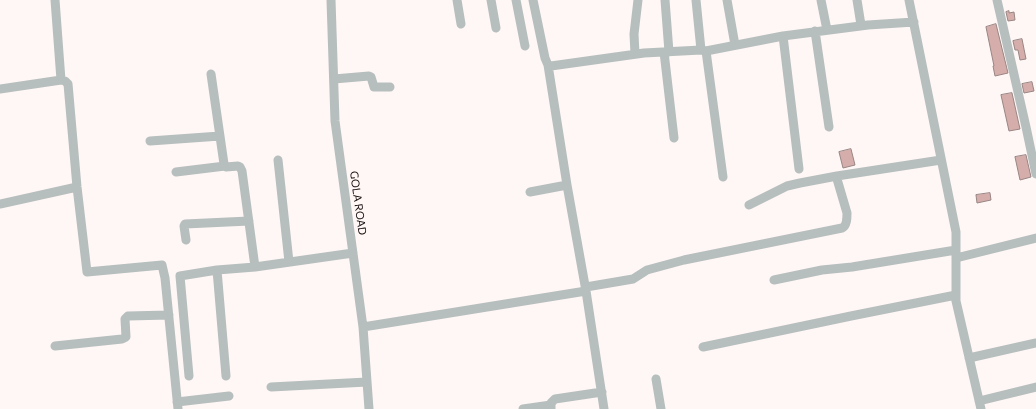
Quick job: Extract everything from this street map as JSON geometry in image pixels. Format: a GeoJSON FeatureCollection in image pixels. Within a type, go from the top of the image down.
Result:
{"type":"FeatureCollection","features":[{"type":"Feature","properties":{"kind":"street"},"geometry":{"type":"LineString","coordinates":[[55,0],[61,80]]}},
{"type":"Feature","properties":{"kind":"street","name":"GOLA ROAD"},"geometry":{"type":"LineString","coordinates":[[331,0],[335,120],[363,328],[369,409]]}},
{"type":"Feature","properties":{"kind":"street"},"geometry":{"type":"LineString","coordinates":[[457,0],[461,24]]}},
{"type":"Feature","properties":{"kind":"street"},"geometry":{"type":"LineString","coordinates":[[491,0],[496,28]]}},
{"type":"Feature","properties":{"kind":"street"},"geometry":{"type":"LineString","coordinates":[[516,0],[524,46]]}},
{"type":"Feature","properties":{"kind":"street"},"geometry":{"type":"LineString","coordinates":[[533,0],[544,58],[548,65],[567,185],[586,289],[604,409]]}},
{"type":"Feature","properties":{"kind":"street"},"geometry":{"type":"LineString","coordinates":[[635,54],[634,34],[638,0]]}},
{"type":"Feature","properties":{"kind":"street"},"geometry":{"type":"LineString","coordinates":[[665,0],[666,52],[674,138]]}},
{"type":"Feature","properties":{"kind":"street"},"geometry":{"type":"LineString","coordinates":[[696,0],[724,176]]}},
{"type":"Feature","properties":{"kind":"street"},"geometry":{"type":"LineString","coordinates":[[727,0],[735,45]]}},
{"type":"Feature","properties":{"kind":"street"},"geometry":{"type":"LineString","coordinates":[[821,0],[826,30]]}},
{"type":"Feature","properties":{"kind":"street"},"geometry":{"type":"LineString","coordinates":[[857,0],[861,25]]}},
{"type":"Feature","properties":{"kind":"street"},"geometry":{"type":"LineString","coordinates":[[909,0],[956,232],[956,301],[980,405],[1036,387]]}},
{"type":"Feature","properties":{"kind":"street"},"geometry":{"type":"LineString","coordinates":[[998,0],[1036,174]]}},
{"type":"Feature","properties":{"kind":"street"},"geometry":{"type":"LineString","coordinates":[[548,65],[555,66],[644,53],[704,51],[783,36],[861,25],[914,22]]}},
{"type":"Feature","properties":{"kind":"street"},"geometry":{"type":"LineString","coordinates":[[815,32],[829,127]]}},
{"type":"Feature","properties":{"kind":"street"},"geometry":{"type":"LineString","coordinates":[[783,36],[799,169]]}},
{"type":"Feature","properties":{"kind":"street"},"geometry":{"type":"LineString","coordinates":[[212,74],[223,163],[225,166]]}},
{"type":"Feature","properties":{"kind":"street"},"geometry":{"type":"LineString","coordinates":[[334,79],[369,76],[371,77],[374,87],[390,87]]}},
{"type":"Feature","properties":{"kind":"street"},"geometry":{"type":"LineString","coordinates":[[0,89],[61,80],[65,81],[68,86],[77,186],[87,272],[162,265],[169,315],[177,406],[229,396]]}},
{"type":"Feature","properties":{"kind":"street"},"geometry":{"type":"LineString","coordinates":[[1026,127],[1036,125]]}},
{"type":"Feature","properties":{"kind":"street"},"geometry":{"type":"LineString","coordinates":[[150,142],[220,136]]}},
{"type":"Feature","properties":{"kind":"street"},"geometry":{"type":"LineString","coordinates":[[278,160],[289,262]]}},
{"type":"Feature","properties":{"kind":"street"},"geometry":{"type":"LineString","coordinates":[[749,205],[787,186],[837,176],[941,160]]}},
{"type":"Feature","properties":{"kind":"street"},"geometry":{"type":"LineString","coordinates":[[176,172],[225,166],[238,166],[241,169],[254,267]]}},
{"type":"Feature","properties":{"kind":"street"},"geometry":{"type":"LineString","coordinates":[[363,328],[586,289],[633,279],[647,270],[684,260],[843,228],[847,213],[837,176]]}},
{"type":"Feature","properties":{"kind":"street"},"geometry":{"type":"LineString","coordinates":[[530,192],[567,185]]}},
{"type":"Feature","properties":{"kind":"street"},"geometry":{"type":"LineString","coordinates":[[0,204],[77,186]]}},
{"type":"Feature","properties":{"kind":"street"},"geometry":{"type":"LineString","coordinates":[[186,240],[185,224],[249,221]]}},
{"type":"Feature","properties":{"kind":"street"},"geometry":{"type":"LineString","coordinates":[[774,280],[822,270],[956,254],[1036,238]]}},
{"type":"Feature","properties":{"kind":"street"},"geometry":{"type":"LineString","coordinates":[[189,376],[180,276],[216,270],[254,267],[353,253]]}},
{"type":"Feature","properties":{"kind":"street"},"geometry":{"type":"LineString","coordinates":[[216,270],[226,376]]}},
{"type":"Feature","properties":{"kind":"street"},"geometry":{"type":"LineString","coordinates":[[703,347],[956,295]]}},
{"type":"Feature","properties":{"kind":"street"},"geometry":{"type":"LineString","coordinates":[[55,346],[122,339],[126,337],[126,317],[169,315]]}},
{"type":"Feature","properties":{"kind":"street"},"geometry":{"type":"LineString","coordinates":[[969,358],[1036,343]]}},
{"type":"Feature","properties":{"kind":"street"},"geometry":{"type":"LineString","coordinates":[[656,379],[661,409]]}},
{"type":"Feature","properties":{"kind":"street"},"geometry":{"type":"LineString","coordinates":[[271,387],[367,382]]}},
{"type":"Feature","properties":{"kind":"street"},"geometry":{"type":"LineString","coordinates":[[523,409],[551,407],[552,401],[555,399],[602,392]]}},
{"type":"Feature","properties":{"kind":"building"},"geometry":{"type":"Polygon","coordinates":[[[1009,11],[1009,13],[1014,12],[1015,20],[1008,21],[1006,12],[1009,11]]]}},
{"type":"Feature","properties":{"kind":"building"},"geometry":{"type":"Polygon","coordinates":[[[996,24],[1008,73],[995,76],[986,27],[996,24]]]}},
{"type":"Feature","properties":{"kind":"building"},"geometry":{"type":"Polygon","coordinates":[[[1022,39],[1026,59],[1020,60],[1018,50],[1015,50],[1013,41],[1022,39]]]}},
{"type":"Feature","properties":{"kind":"building"},"geometry":{"type":"Polygon","coordinates":[[[1032,82],[1034,91],[1024,93],[1022,84],[1032,82]]]}},
{"type":"Feature","properties":{"kind":"building"},"geometry":{"type":"Polygon","coordinates":[[[1012,93],[1020,129],[1009,131],[1001,95],[1012,93]]]}},
{"type":"Feature","properties":{"kind":"building"},"geometry":{"type":"Polygon","coordinates":[[[851,149],[855,165],[843,168],[839,152],[851,149]]]}},
{"type":"Feature","properties":{"kind":"building"},"geometry":{"type":"Polygon","coordinates":[[[1026,155],[1031,177],[1020,180],[1015,157],[1026,155]]]}},
{"type":"Feature","properties":{"kind":"building"},"geometry":{"type":"Polygon","coordinates":[[[990,193],[991,200],[977,203],[976,195],[990,193]]]}}]}
